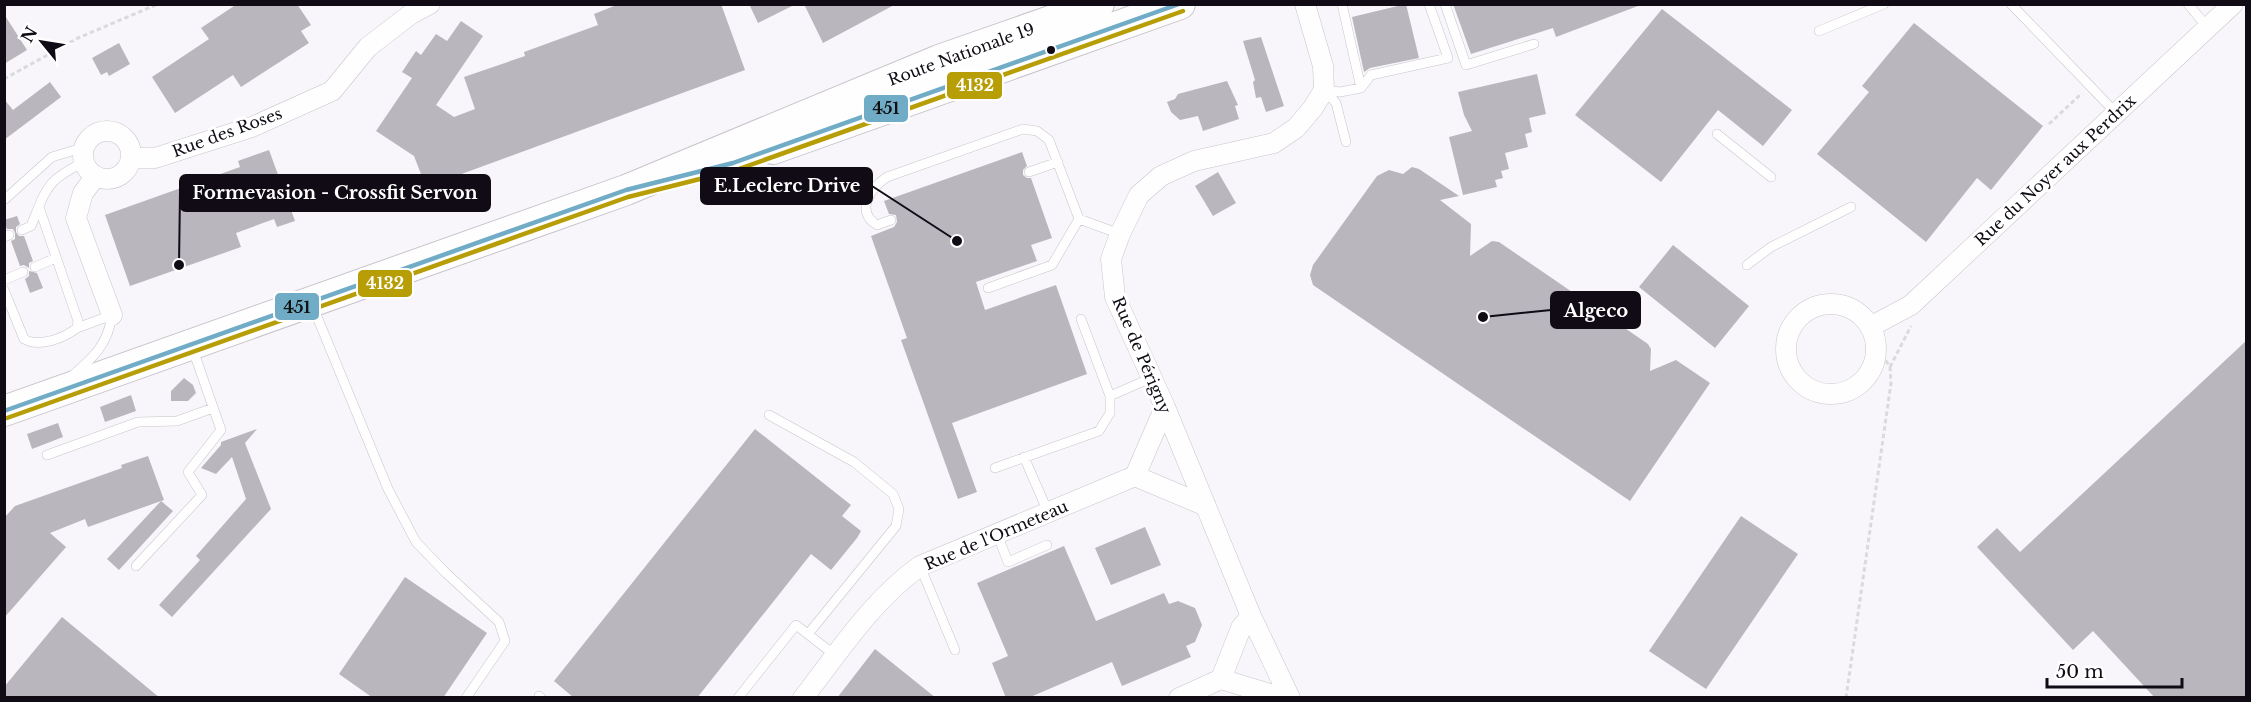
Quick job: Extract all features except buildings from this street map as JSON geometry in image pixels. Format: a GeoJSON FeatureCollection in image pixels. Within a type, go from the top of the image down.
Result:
{"type":"FeatureCollection","features":[{"type":"Feature","properties":{"kind":"main road","name":"Route Nationale 19"},"geometry":{"type":"LineString","coordinates":[[4,411],[626,190],[939,60],[1099,4]]}},
{"type":"Feature","properties":{"kind":"main road","name":"Route Nationale 19"},"geometry":{"type":"LineString","coordinates":[[626,190],[733,163],[1180,4]]}},
{"type":"Feature","properties":{"kind":"street","name":"Rue des Roses"},"geometry":{"type":"LineString","coordinates":[[131,158],[155,158],[252,127],[332,91],[368,47],[411,14],[430,4]]}},
{"type":"Feature","properties":{"kind":"street"},"geometry":{"type":"LineString","coordinates":[[1305,4],[1323,66],[1324,90]]}},
{"type":"Feature","properties":{"kind":"street","name":"Rue du Noyer aux Perdrix"},"geometry":{"type":"LineString","coordinates":[[1873,336],[1911,305],[2233,4]]}},
{"type":"Feature","properties":{"kind":"street","name":"Rue de Périgny"},"geometry":{"type":"LineString","coordinates":[[1290,698],[1251,616],[1164,406],[1115,297],[1111,258],[1139,195],[1161,176],[1194,161],[1274,143],[1296,128],[1313,108],[1324,90]]}},
{"type":"Feature","properties":{"kind":"street"},"geometry":{"type":"LineString","coordinates":[[88,161],[103,178],[118,176],[129,165],[131,158],[128,143],[117,133],[109,131],[95,135],[88,161],[83,193],[76,218],[112,315]]}},
{"type":"Feature","properties":{"kind":"street"},"geometry":{"type":"LineString","coordinates":[[1824,305],[1846,307],[1855,311],[1873,336],[1874,363],[1864,380],[1840,393],[1821,393],[1812,390],[1797,379],[1788,362],[1787,344],[1793,326],[1805,312],[1814,308],[1824,305]]}},
{"type":"Feature","properties":{"kind":"street"},"geometry":{"type":"LineString","coordinates":[[1164,406],[1135,476],[1206,506]]}},
{"type":"Feature","properties":{"kind":"street","name":"Rue de l'Ormeteau"},"geometry":{"type":"LineString","coordinates":[[803,698],[876,604],[899,580],[920,566],[1135,476]]}},
{"type":"Feature","properties":{"kind":"street"},"geometry":{"type":"LineString","coordinates":[[1221,679],[1241,627],[1251,616]]}},
{"type":"Feature","properties":{"kind":"street"},"geometry":{"type":"LineString","coordinates":[[1179,698],[1221,679],[1283,698]]}},
{"type":"Feature","properties":{"kind":"lane"},"geometry":{"type":"LineString","coordinates":[[1342,4],[1361,88]]}},
{"type":"Feature","properties":{"kind":"lane"},"geometry":{"type":"LineString","coordinates":[[1324,90],[1340,92],[1361,88],[1371,75],[1448,58],[1429,4]]}},
{"type":"Feature","properties":{"kind":"lane"},"geometry":{"type":"LineString","coordinates":[[1445,4],[1466,64],[1534,44]]}},
{"type":"Feature","properties":{"kind":"lane"},"geometry":{"type":"LineString","coordinates":[[1819,31],[1884,4]]}},
{"type":"Feature","properties":{"kind":"lane"},"geometry":{"type":"LineString","coordinates":[[2011,4],[2116,113]]}},
{"type":"Feature","properties":{"kind":"lane"},"geometry":{"type":"LineString","coordinates":[[2188,4],[2208,28]]}},
{"type":"Feature","properties":{"kind":"lane"},"geometry":{"type":"LineString","coordinates":[[1324,90],[1336,103],[1346,142]]}},
{"type":"Feature","properties":{"kind":"lane"},"geometry":{"type":"LineString","coordinates":[[891,220],[877,225],[866,214],[865,204],[878,182],[1023,129],[1037,131],[1049,140],[1079,219],[1120,234]]}},
{"type":"Feature","properties":{"kind":"lane"},"geometry":{"type":"LineString","coordinates":[[1717,134],[1771,177]]}},
{"type":"Feature","properties":{"kind":"lane"},"geometry":{"type":"LineString","coordinates":[[4,200],[52,157],[88,161]]}},
{"type":"Feature","properties":{"kind":"lane"},"geometry":{"type":"LineString","coordinates":[[22,230],[31,226],[47,186],[63,172],[88,161]]}},
{"type":"Feature","properties":{"kind":"lane"},"geometry":{"type":"LineString","coordinates":[[1029,172],[1058,162]]}},
{"type":"Feature","properties":{"kind":"lane"},"geometry":{"type":"LineString","coordinates":[[39,207],[78,321],[77,328]]}},
{"type":"Feature","properties":{"kind":"lane"},"geometry":{"type":"LineString","coordinates":[[1747,265],[1772,247],[1851,207]]}},
{"type":"Feature","properties":{"kind":"lane"},"geometry":{"type":"LineString","coordinates":[[988,288],[1052,265],[1079,219]]}},
{"type":"Feature","properties":{"kind":"lane"},"geometry":{"type":"LineString","coordinates":[[35,267],[56,258]]}},
{"type":"Feature","properties":{"kind":"lane"},"geometry":{"type":"LineString","coordinates":[[4,279],[22,272]]}},
{"type":"Feature","properties":{"kind":"lane"},"geometry":{"type":"LineString","coordinates":[[4,290],[24,339],[31,343],[39,344],[112,315],[110,328],[97,354],[51,394]]}},
{"type":"Feature","properties":{"kind":"lane"},"geometry":{"type":"LineString","coordinates":[[311,302],[388,489],[416,542],[499,622],[505,641],[466,698]]}},
{"type":"Feature","properties":{"kind":"lane"},"geometry":{"type":"LineString","coordinates":[[995,468],[1099,431],[1110,413],[1110,396],[1081,319]]}},
{"type":"Feature","properties":{"kind":"lane"},"geometry":{"type":"LineString","coordinates":[[136,566],[202,495],[188,472],[221,430],[191,345]]}},
{"type":"Feature","properties":{"kind":"lane"},"geometry":{"type":"LineString","coordinates":[[1110,396],[1152,378]]}},
{"type":"Feature","properties":{"kind":"lane"},"geometry":{"type":"LineString","coordinates":[[47,455],[138,422],[177,421],[213,408]]}},
{"type":"Feature","properties":{"kind":"lane"},"geometry":{"type":"LineString","coordinates":[[769,415],[854,462],[893,494],[899,509],[896,526],[808,634]]}},
{"type":"Feature","properties":{"kind":"lane"},"geometry":{"type":"LineString","coordinates":[[1024,458],[1048,512]]}},
{"type":"Feature","properties":{"kind":"lane"},"geometry":{"type":"LineString","coordinates":[[996,534],[1008,562],[1047,545]]}},
{"type":"Feature","properties":{"kind":"lane"},"geometry":{"type":"LineString","coordinates":[[920,566],[955,650]]}},
{"type":"Feature","properties":{"kind":"lane"},"geometry":{"type":"LineString","coordinates":[[738,698],[796,625],[836,656]]}},
{"type":"Feature","properties":{"kind":"path"},"geometry":{"type":"LineString","coordinates":[[4,80],[78,38],[158,4]]}},
{"type":"Feature","properties":{"kind":"path"},"geometry":{"type":"LineString","coordinates":[[2049,124],[2082,93]]}},
{"type":"Feature","properties":{"kind":"path"},"geometry":{"type":"LineString","coordinates":[[1846,698],[1891,383],[1890,367],[1873,336]]}},
{"type":"Feature","properties":{"kind":"transit line","name":"451"},"geometry":{"type":"LineString","coordinates":[[4,411],[626,190],[733,163],[1179,4]]}},
{"type":"Feature","properties":{"kind":"transit line","name":"4132"},"geometry":{"type":"LineString","coordinates":[[7,418],[628,197],[736,170],[1183,11]]}},
{"type":"Feature","properties":{"kind":"place","name":"E.Leclerc Drive"},"geometry":{"type":"Point","coordinates":[957,241]}},
{"type":"Feature","properties":{"kind":"place","name":"Formevasion - Crossfit Servon"},"geometry":{"type":"Point","coordinates":[179,265]}},
{"type":"Feature","properties":{"kind":"place","name":"Algeco"},"geometry":{"type":"Point","coordinates":[1483,317]}}]}
